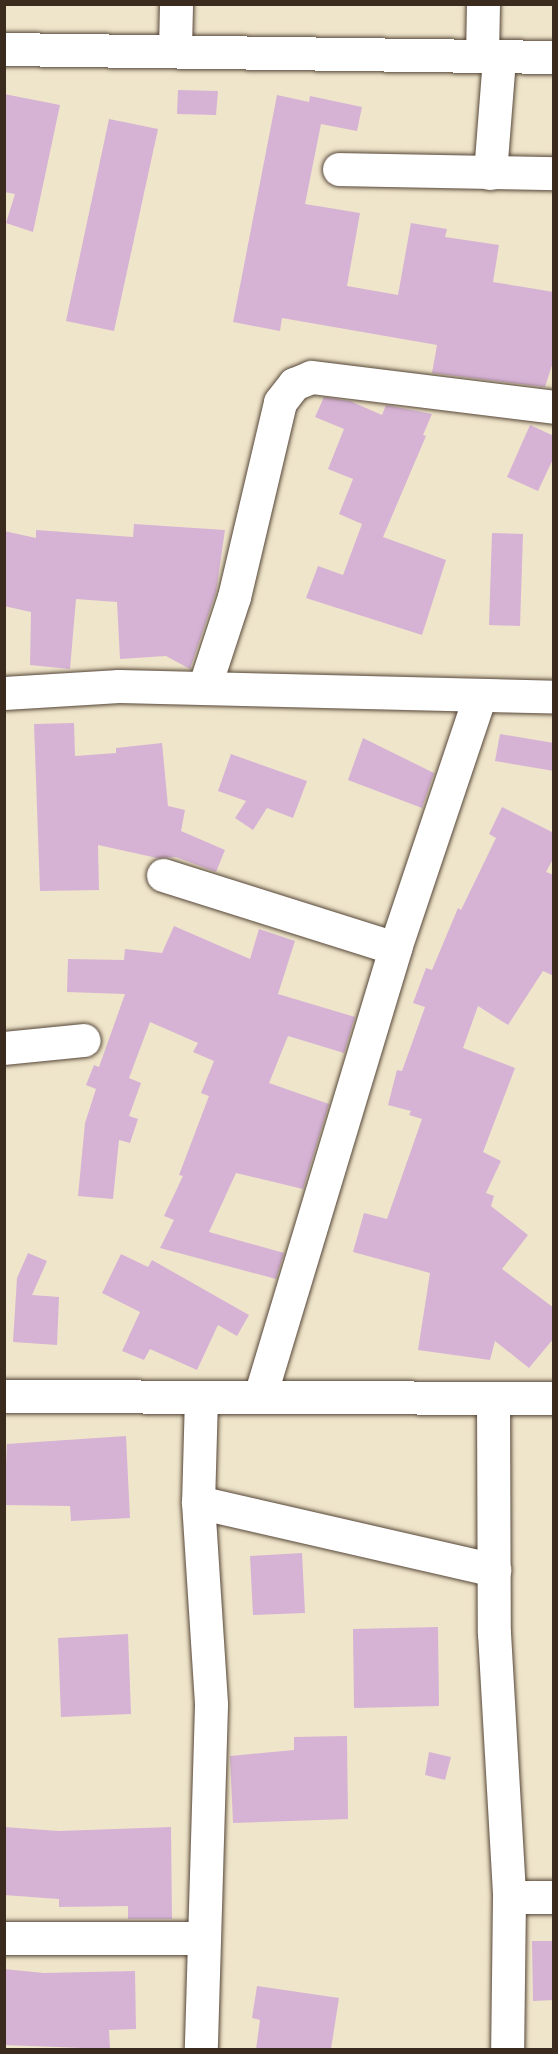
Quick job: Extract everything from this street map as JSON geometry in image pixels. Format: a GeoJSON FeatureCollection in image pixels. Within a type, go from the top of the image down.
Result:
{"type":"FeatureCollection","features":[{"type":"Feature","properties":{"kind":"street"},"geometry":{"type":"LineString","coordinates":[[176,4],[176,49]]}},
{"type":"Feature","properties":{"kind":"street"},"geometry":{"type":"LineString","coordinates":[[483,4],[490,57],[490,173]]}},
{"type":"Feature","properties":{"kind":"street"},"geometry":{"type":"LineString","coordinates":[[4,49],[176,49],[554,57]]}},
{"type":"Feature","properties":{"kind":"street"},"geometry":{"type":"LineString","coordinates":[[339,169],[554,173]]}},
{"type":"Feature","properties":{"kind":"street"},"geometry":{"type":"LineString","coordinates":[[204,688],[234,597],[280,402],[294,384],[311,377],[554,407]]}},
{"type":"Feature","properties":{"kind":"street"},"geometry":{"type":"LineString","coordinates":[[4,693],[119,686],[554,697]]}},
{"type":"Feature","properties":{"kind":"street"},"geometry":{"type":"LineString","coordinates":[[260,1396],[395,948],[480,696]]}},
{"type":"Feature","properties":{"kind":"street"},"geometry":{"type":"LineString","coordinates":[[163,875],[395,948]]}},
{"type":"Feature","properties":{"kind":"street"},"geometry":{"type":"LineString","coordinates":[[4,1048],[84,1040]]}},
{"type":"Feature","properties":{"kind":"street"},"geometry":{"type":"LineString","coordinates":[[4,1396],[554,1398]]}},
{"type":"Feature","properties":{"kind":"street"},"geometry":{"type":"LineString","coordinates":[[201,1397],[198,1502],[211,1704],[201,2049]]}},
{"type":"Feature","properties":{"kind":"street"},"geometry":{"type":"LineString","coordinates":[[493,1398],[494,1570],[509,1897],[507,2049]]}},
{"type":"Feature","properties":{"kind":"street"},"geometry":{"type":"LineString","coordinates":[[198,1502],[494,1570]]}},
{"type":"Feature","properties":{"kind":"street"},"geometry":{"type":"LineString","coordinates":[[509,1897],[554,1897]]}},
{"type":"Feature","properties":{"kind":"street"},"geometry":{"type":"LineString","coordinates":[[4,1938],[203,1938]]}},
{"type":"Feature","properties":{"kind":"building"},"geometry":{"type":"Polygon","coordinates":[[[178,90],[218,91],[216,115],[177,114],[178,90]]]}},
{"type":"Feature","properties":{"kind":"building"},"geometry":{"type":"Polygon","coordinates":[[[4,94],[60,105],[33,232],[6,223],[15,194],[4,192],[4,94]]]}},
{"type":"Feature","properties":{"kind":"building"},"geometry":{"type":"Polygon","coordinates":[[[277,95],[309,102],[310,96],[362,107],[357,131],[321,124],[305,204],[360,213],[347,286],[398,295],[411,223],[447,229],[445,237],[499,245],[493,282],[554,292],[554,359],[545,387],[432,373],[437,345],[282,318],[280,331],[233,322],[277,95]]]}},
{"type":"Feature","properties":{"kind":"building"},"geometry":{"type":"Polygon","coordinates":[[[109,119],[158,129],[114,331],[66,321],[109,119]]]}},
{"type":"Feature","properties":{"kind":"building"},"geometry":{"type":"Polygon","coordinates":[[[324,397],[350,401],[382,415],[386,405],[432,414],[423,435],[426,436],[383,537],[446,560],[422,635],[306,598],[318,566],[343,575],[362,524],[339,514],[353,479],[328,469],[344,429],[315,417],[324,397]]]}},
{"type":"Feature","properties":{"kind":"building"},"geometry":{"type":"Polygon","coordinates":[[[530,425],[554,436],[554,457],[538,491],[507,477],[530,425]]]}},
{"type":"Feature","properties":{"kind":"building"},"geometry":{"type":"Polygon","coordinates":[[[134,524],[225,530],[216,592],[190,669],[166,656],[120,659],[117,602],[76,599],[70,669],[30,665],[31,612],[4,606],[4,531],[36,538],[36,530],[133,537],[134,524]]]}},
{"type":"Feature","properties":{"kind":"building"},"geometry":{"type":"Polygon","coordinates":[[[492,533],[523,534],[520,626],[489,625],[492,533]]]}},
{"type":"Feature","properties":{"kind":"building"},"geometry":{"type":"Polygon","coordinates":[[[74,723],[75,756],[116,753],[116,748],[162,743],[168,806],[185,810],[181,831],[225,850],[216,872],[176,857],[157,858],[98,845],[99,890],[40,891],[34,724],[74,723]]]}},
{"type":"Feature","properties":{"kind":"building"},"geometry":{"type":"Polygon","coordinates":[[[500,734],[554,743],[554,771],[495,761],[500,734]]]}},
{"type":"Feature","properties":{"kind":"building"},"geometry":{"type":"Polygon","coordinates":[[[363,738],[434,773],[422,808],[348,780],[363,738]]]}},
{"type":"Feature","properties":{"kind":"building"},"geometry":{"type":"Polygon","coordinates":[[[231,754],[307,781],[293,818],[267,808],[253,830],[235,818],[246,801],[218,791],[231,754]]]}},
{"type":"Feature","properties":{"kind":"building"},"geometry":{"type":"Polygon","coordinates":[[[502,807],[554,833],[554,857],[546,872],[554,875],[554,976],[543,971],[508,1025],[478,1006],[463,1048],[515,1068],[483,1152],[501,1161],[486,1193],[494,1196],[491,1206],[528,1235],[502,1269],[554,1308],[554,1338],[529,1368],[495,1341],[490,1360],[418,1350],[430,1273],[353,1252],[364,1213],[387,1219],[422,1119],[409,1115],[411,1111],[388,1105],[397,1070],[402,1071],[425,1007],[413,1003],[426,968],[432,970],[458,908],[461,910],[496,838],[489,834],[502,807]]]}},
{"type":"Feature","properties":{"kind":"building"},"geometry":{"type":"Polygon","coordinates":[[[174,926],[250,959],[259,929],[295,941],[278,994],[355,1017],[344,1053],[288,1036],[269,1083],[329,1104],[303,1189],[236,1173],[209,1232],[284,1253],[276,1279],[160,1248],[174,1220],[164,1216],[183,1176],[179,1175],[209,1096],[201,1093],[214,1061],[193,1052],[198,1043],[150,1022],[129,1078],[141,1083],[129,1116],[138,1119],[130,1143],[119,1140],[113,1199],[78,1196],[85,1123],[96,1089],[86,1085],[94,1065],[99,1067],[125,994],[67,992],[68,959],[124,960],[125,949],[162,953],[174,926]]]}},
{"type":"Feature","properties":{"kind":"building"},"geometry":{"type":"Polygon","coordinates":[[[28,1253],[47,1261],[32,1295],[59,1297],[57,1345],[13,1342],[17,1278],[28,1253]]]}},
{"type":"Feature","properties":{"kind":"building"},"geometry":{"type":"Polygon","coordinates":[[[121,1254],[148,1267],[152,1260],[249,1315],[237,1336],[218,1325],[197,1370],[150,1349],[144,1360],[122,1351],[140,1312],[102,1293],[121,1254]]]}},
{"type":"Feature","properties":{"kind":"building"},"geometry":{"type":"Polygon","coordinates":[[[126,1436],[130,1518],[71,1521],[70,1506],[4,1505],[7,1444],[126,1436]]]}},
{"type":"Feature","properties":{"kind":"building"},"geometry":{"type":"Polygon","coordinates":[[[302,1553],[305,1613],[253,1615],[250,1556],[302,1553]]]}},
{"type":"Feature","properties":{"kind":"building"},"geometry":{"type":"Polygon","coordinates":[[[438,1627],[439,1706],[354,1708],[353,1629],[438,1627]]]}},
{"type":"Feature","properties":{"kind":"building"},"geometry":{"type":"Polygon","coordinates":[[[128,1634],[131,1714],[61,1717],[58,1638],[128,1634]]]}},
{"type":"Feature","properties":{"kind":"building"},"geometry":{"type":"Polygon","coordinates":[[[347,1736],[348,1819],[233,1823],[230,1756],[294,1750],[294,1737],[347,1736]]]}},
{"type":"Feature","properties":{"kind":"building"},"geometry":{"type":"Polygon","coordinates":[[[429,1752],[451,1757],[445,1780],[425,1775],[429,1752]]]}},
{"type":"Feature","properties":{"kind":"building"},"geometry":{"type":"Polygon","coordinates":[[[4,1827],[59,1831],[171,1827],[172,1919],[128,1919],[128,1906],[59,1907],[59,1899],[4,1895],[4,1827]]]}},
{"type":"Feature","properties":{"kind":"building"},"geometry":{"type":"Polygon","coordinates":[[[532,1941],[554,1941],[554,2000],[533,2001],[532,1941]]]}},
{"type":"Feature","properties":{"kind":"building"},"geometry":{"type":"Polygon","coordinates":[[[4,1969],[44,1973],[135,1971],[136,2029],[109,2030],[110,2049],[4,2045],[4,1969]]]}},
{"type":"Feature","properties":{"kind":"building"},"geometry":{"type":"Polygon","coordinates":[[[257,1986],[339,1998],[331,2049],[256,2049],[260,2020],[252,2018],[257,1986]]]}}]}
